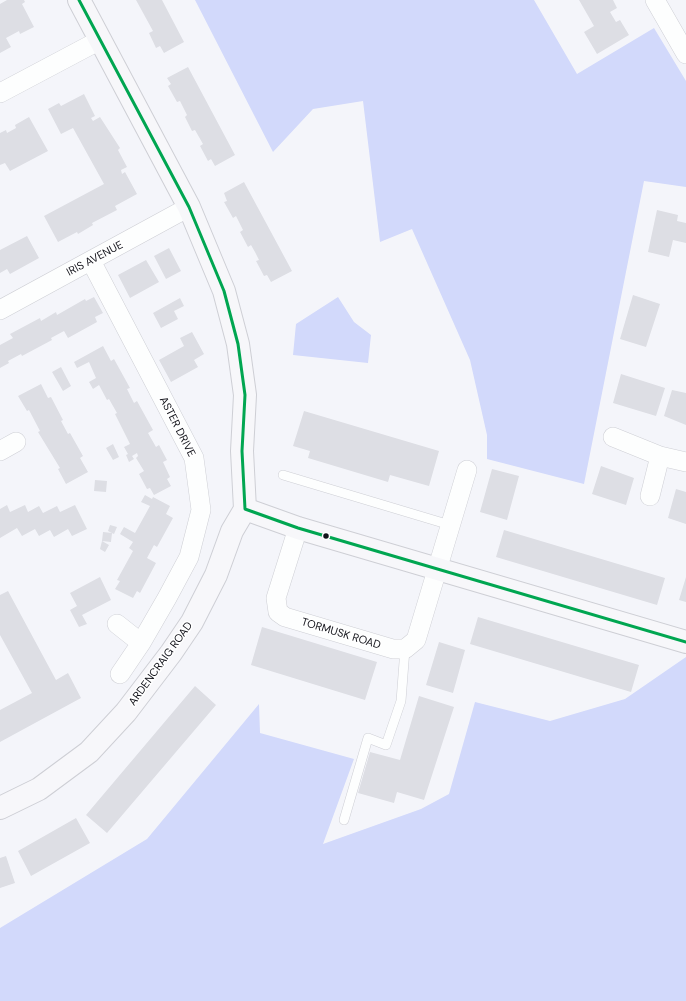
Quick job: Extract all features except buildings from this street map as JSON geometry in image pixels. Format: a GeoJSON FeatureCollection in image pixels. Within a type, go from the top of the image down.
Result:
{"type":"FeatureCollection","features":[{"type":"Feature","properties":{"kind":"street"},"geometry":{"type":"LineString","coordinates":[[79,0],[188,207],[224,291],[238,344],[245,395],[242,451],[245,509],[298,528],[686,642]]}},
{"type":"Feature","properties":{"kind":"street"},"geometry":{"type":"LineString","coordinates":[[655,0],[686,54]]}},
{"type":"Feature","properties":{"kind":"street"},"geometry":{"type":"LineString","coordinates":[[0,93],[100,40]]}},
{"type":"Feature","properties":{"kind":"street","name":"IRIS AVENUE"},"geometry":{"type":"LineString","coordinates":[[0,310],[92,261],[188,207]]}},
{"type":"Feature","properties":{"kind":"street","name":"ASTER DRIVE"},"geometry":{"type":"LineString","coordinates":[[92,261],[194,458],[201,510],[189,557],[141,643],[120,674]]}},
{"type":"Feature","properties":{"kind":"street"},"geometry":{"type":"LineString","coordinates":[[613,437],[660,456],[686,462]]}},
{"type":"Feature","properties":{"kind":"street"},"geometry":{"type":"LineString","coordinates":[[650,496],[660,456]]}},
{"type":"Feature","properties":{"kind":"street"},"geometry":{"type":"LineString","coordinates":[[405,649],[416,640],[436,568],[467,470]]}},
{"type":"Feature","properties":{"kind":"street","name":"ARDENCRAIG ROAD"},"geometry":{"type":"LineString","coordinates":[[0,808],[39,789],[89,752],[126,712],[171,653],[192,622],[216,575],[232,531],[245,509]]}},
{"type":"Feature","properties":{"kind":"street","name":"TORMUSK ROAD"},"geometry":{"type":"LineString","coordinates":[[298,528],[276,598],[278,612],[285,617],[386,647],[405,649]]}},
{"type":"Feature","properties":{"kind":"street"},"geometry":{"type":"LineString","coordinates":[[117,624],[141,643]]}},
{"type":"Feature","properties":{"kind":"lane"},"geometry":{"type":"LineString","coordinates":[[283,476],[450,525]]}},
{"type":"Feature","properties":{"kind":"lane"},"geometry":{"type":"LineString","coordinates":[[344,820],[368,738],[386,745],[401,701],[405,649]]}},
{"type":"Feature","properties":{"kind":"shaded area"},"geometry":{"type":"Polygon","coordinates":[[[195,0],[534,0],[577,74],[654,28],[686,81],[686,187],[644,181],[584,484],[487,459],[487,435],[470,360],[412,229],[380,242],[363,101],[313,109],[273,152],[195,0]]]}},
{"type":"Feature","properties":{"kind":"shaded area"},"geometry":{"type":"Polygon","coordinates":[[[338,297],[354,322],[371,335],[368,363],[293,355],[296,324],[338,297]]]}},
{"type":"Feature","properties":{"kind":"shaded area"},"geometry":{"type":"Polygon","coordinates":[[[686,657],[686,1001],[0,1001],[0,928],[147,839],[259,704],[260,733],[354,759],[323,844],[421,809],[449,794],[475,702],[550,721],[625,699],[686,657]]]}},
{"type":"Feature","properties":{"kind":"transit line"},"geometry":{"type":"LineString","coordinates":[[79,0],[189,207],[224,291],[238,344],[245,395],[242,451],[245,509],[298,528],[686,642]]}}]}
